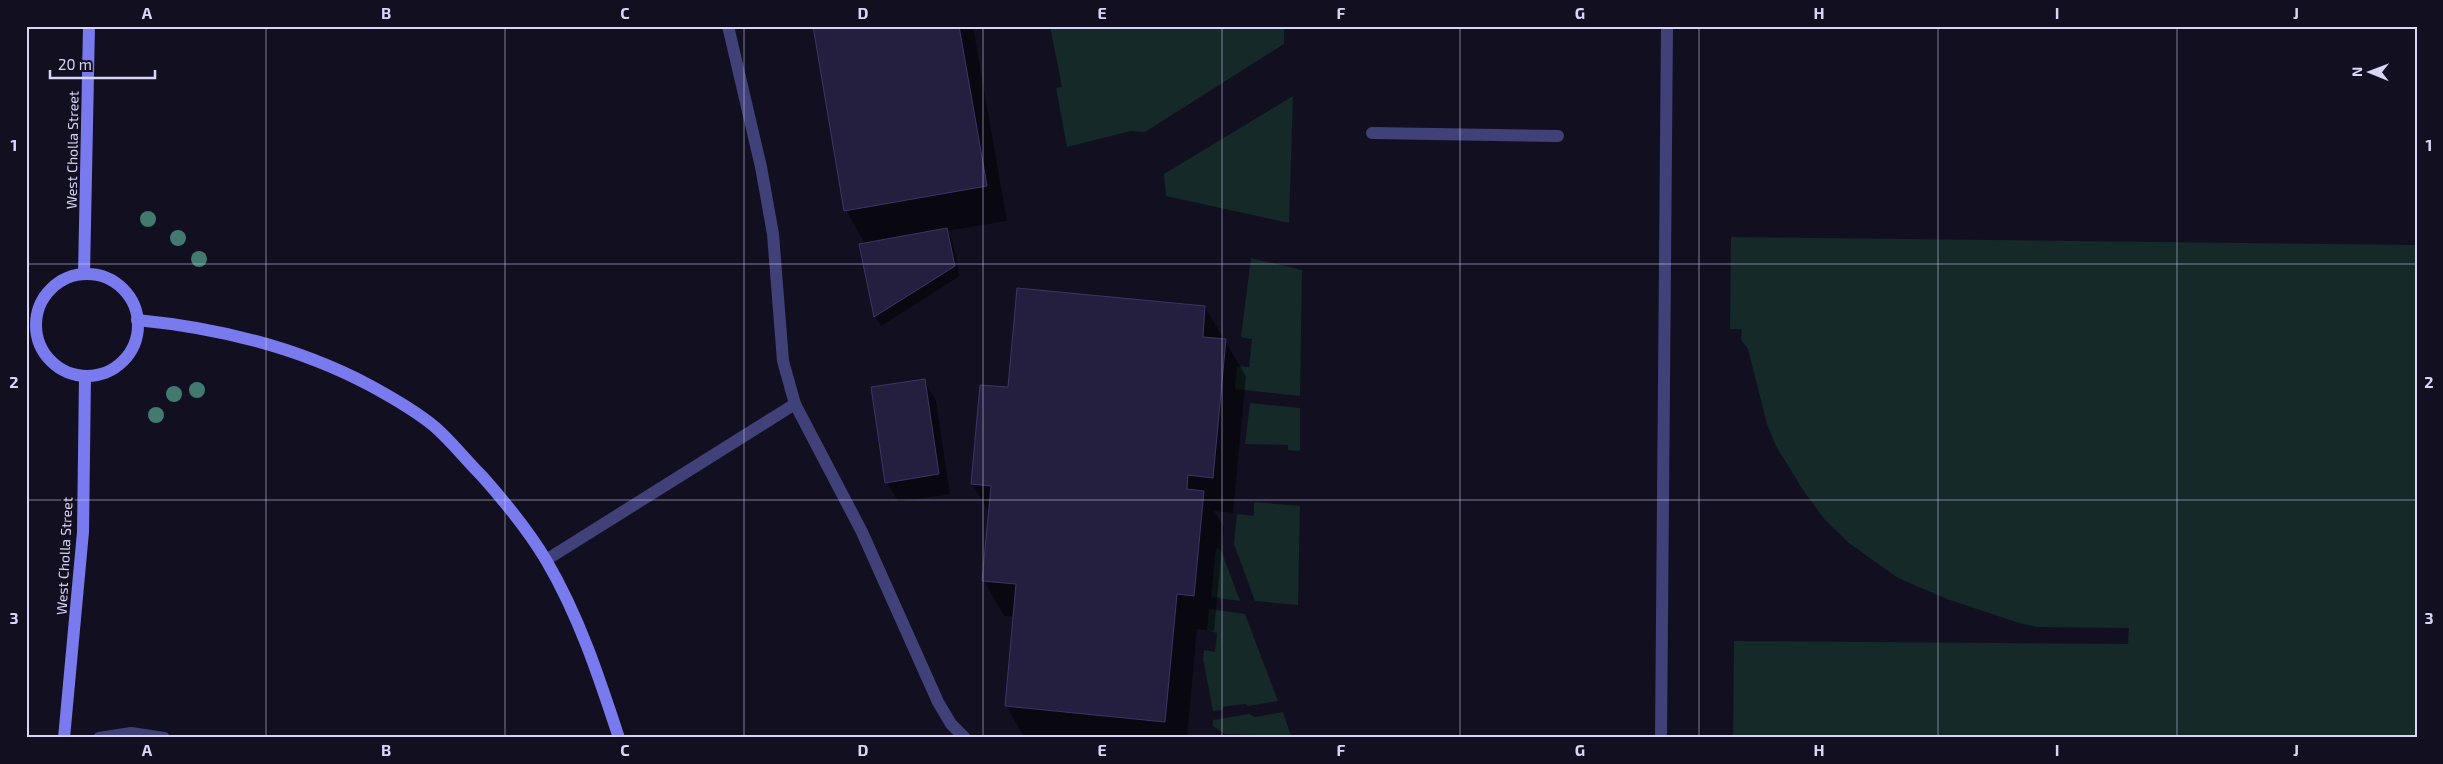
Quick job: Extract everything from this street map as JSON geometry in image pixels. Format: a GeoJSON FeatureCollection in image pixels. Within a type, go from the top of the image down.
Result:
{"type":"FeatureCollection","features":[{"type":"Feature","properties":{"kind":"street","name":"West Cholla Street"},"geometry":{"type":"LineString","coordinates":[[84,274],[89,26]]}},
{"type":"Feature","properties":{"kind":"street"},"geometry":{"type":"LineString","coordinates":[[728,26],[761,167],[773,234],[783,360],[795,404],[862,532],[938,702],[951,724],[965,738]]}},
{"type":"Feature","properties":{"kind":"street"},"geometry":{"type":"LineString","coordinates":[[1661,738],[1667,26]]}},
{"type":"Feature","properties":{"kind":"street"},"geometry":{"type":"LineString","coordinates":[[1372,133],[1558,136]]}},
{"type":"Feature","properties":{"kind":"street"},"geometry":{"type":"LineString","coordinates":[[84,274],[102,276],[117,284],[129,296],[136,312],[137,320],[134,344],[126,358],[115,368],[100,375],[85,376],[68,373],[54,364],[42,351],[36,334],[36,317],[42,300],[53,287],[67,278],[84,274]]}},
{"type":"Feature","properties":{"kind":"street"},"geometry":{"type":"LineString","coordinates":[[137,320],[180,324],[251,338],[301,354],[343,371],[392,397],[434,427],[511,510],[546,560],[591,654],[619,738]]}},
{"type":"Feature","properties":{"kind":"street","name":"West Cholla Street"},"geometry":{"type":"LineString","coordinates":[[64,738],[82,532],[85,376]]}},
{"type":"Feature","properties":{"kind":"street"},"geometry":{"type":"LineString","coordinates":[[546,560],[795,404]]}},
{"type":"Feature","properties":{"kind":"street"},"geometry":{"type":"LineString","coordinates":[[99,738],[131,733],[164,738]]}},
{"type":"Feature","properties":{"kind":"green space"},"geometry":{"type":"Polygon","coordinates":[[[1050,26],[1284,26],[1284,44],[1145,132],[1131,131],[1067,147],[1056,88],[1062,87],[1050,26]]]}},
{"type":"Feature","properties":{"kind":"green space"},"geometry":{"type":"Polygon","coordinates":[[[1293,96],[1289,223],[1166,196],[1164,174],[1293,96]]]}},
{"type":"Feature","properties":{"kind":"green space"},"geometry":{"type":"Polygon","coordinates":[[[1731,237],[2417,245],[2417,738],[1733,738],[1734,641],[2128,644],[2129,628],[2036,627],[1947,599],[1898,578],[1849,543],[1825,520],[1803,490],[1776,446],[1767,424],[1748,349],[1741,340],[1742,329],[1730,329],[1731,237]]]}},
{"type":"Feature","properties":{"kind":"green space"},"geometry":{"type":"Polygon","coordinates":[[[1251,258],[1302,270],[1300,396],[1235,389],[1237,366],[1249,367],[1252,339],[1241,337],[1251,258]]]}},
{"type":"Feature","properties":{"kind":"green space"},"geometry":{"type":"Polygon","coordinates":[[[1250,403],[1300,408],[1300,451],[1288,450],[1288,445],[1245,444],[1250,403]]]}},
{"type":"Feature","properties":{"kind":"green space"},"geometry":{"type":"Polygon","coordinates":[[[1254,502],[1300,506],[1298,605],[1255,601],[1234,544],[1237,514],[1254,516],[1254,502]]]}},
{"type":"Feature","properties":{"kind":"green space"},"geometry":{"type":"Polygon","coordinates":[[[1216,548],[1221,550],[1240,601],[1211,597],[1216,548]]]}},
{"type":"Feature","properties":{"kind":"green space"},"geometry":{"type":"Polygon","coordinates":[[[1209,609],[1245,614],[1278,701],[1248,706],[1245,704],[1222,707],[1222,710],[1213,711],[1203,659],[1204,650],[1215,652],[1217,633],[1207,630],[1209,609]]]}},
{"type":"Feature","properties":{"kind":"green space"},"geometry":{"type":"Polygon","coordinates":[[[1283,712],[1291,736],[1225,734],[1213,726],[1213,720],[1249,714],[1255,717],[1283,712]]]}},
{"type":"Feature","properties":{"kind":"building"},"geometry":{"type":"Polygon","coordinates":[[[813,26],[959,26],[987,186],[844,211],[813,26]]]}},
{"type":"Feature","properties":{"kind":"building"},"geometry":{"type":"Polygon","coordinates":[[[947,228],[955,266],[874,317],[859,244],[947,228]]]}},
{"type":"Feature","properties":{"kind":"building"},"geometry":{"type":"Polygon","coordinates":[[[1017,288],[1205,306],[1203,337],[1226,339],[1213,478],[1188,475],[1187,489],[1204,491],[1194,596],[1177,594],[1165,722],[1005,706],[1016,584],[982,581],[991,486],[971,484],[980,385],[1008,387],[1017,288]]]}},
{"type":"Feature","properties":{"kind":"building"},"geometry":{"type":"Polygon","coordinates":[[[925,379],[939,474],[885,483],[871,387],[925,379]]]}}]}
